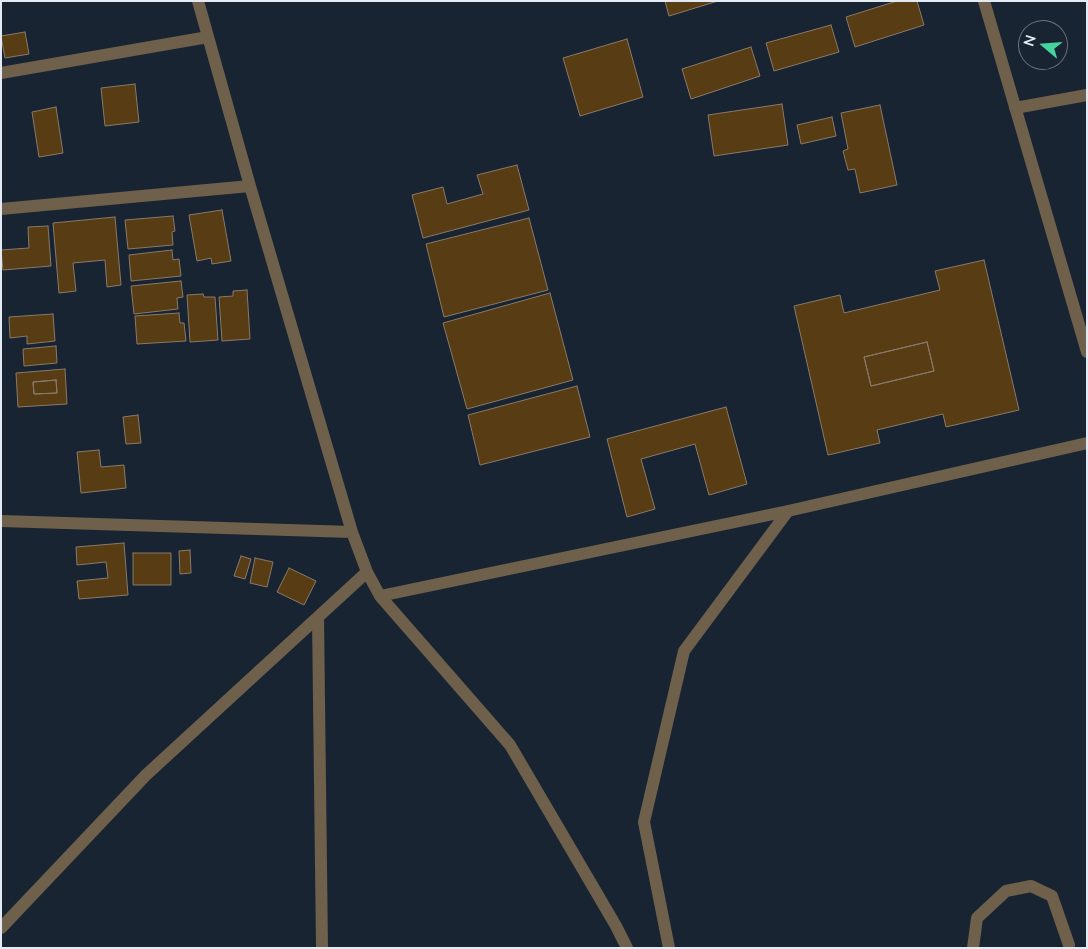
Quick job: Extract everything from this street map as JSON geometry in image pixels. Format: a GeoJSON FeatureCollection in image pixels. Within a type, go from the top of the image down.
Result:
{"type":"FeatureCollection","features":[{"type":"Feature","properties":{"kind":"street"},"geometry":{"type":"LineString","coordinates":[[198,1],[250,186],[352,532],[367,572],[380,596],[510,745],[627,948]]}},
{"type":"Feature","properties":{"kind":"street"},"geometry":{"type":"LineString","coordinates":[[984,1],[1087,352]]}},
{"type":"Feature","properties":{"kind":"street"},"geometry":{"type":"LineString","coordinates":[[1,73],[208,37]]}},
{"type":"Feature","properties":{"kind":"street"},"geometry":{"type":"LineString","coordinates":[[1015,108],[1087,95]]}},
{"type":"Feature","properties":{"kind":"street"},"geometry":{"type":"LineString","coordinates":[[1,209],[250,186]]}},
{"type":"Feature","properties":{"kind":"street"},"geometry":{"type":"LineString","coordinates":[[380,596],[788,510],[1087,443]]}},
{"type":"Feature","properties":{"kind":"street"},"geometry":{"type":"LineString","coordinates":[[669,948],[644,822],[684,652],[788,510]]}},
{"type":"Feature","properties":{"kind":"street"},"geometry":{"type":"LineString","coordinates":[[1,521],[352,532]]}},
{"type":"Feature","properties":{"kind":"street"},"geometry":{"type":"LineString","coordinates":[[1,928],[146,775],[367,572]]}},
{"type":"Feature","properties":{"kind":"street"},"geometry":{"type":"LineString","coordinates":[[318,617],[322,948]]}},
{"type":"Feature","properties":{"kind":"street"},"geometry":{"type":"LineString","coordinates":[[973,948],[977,918],[1006,891],[1031,886],[1052,896],[1069,945]]}},
{"type":"Feature","properties":{"kind":"building"},"geometry":{"type":"Polygon","coordinates":[[[665,1],[718,1],[669,16],[665,1]]]}},
{"type":"Feature","properties":{"kind":"building"},"geometry":{"type":"Polygon","coordinates":[[[897,1],[917,1],[924,25],[855,47],[846,17],[897,1]]]}},
{"type":"Feature","properties":{"kind":"building"},"geometry":{"type":"Polygon","coordinates":[[[831,25],[839,52],[774,71],[766,43],[831,25]]]}},
{"type":"Feature","properties":{"kind":"building"},"geometry":{"type":"Polygon","coordinates":[[[25,32],[29,54],[5,58],[1,36],[25,32]]]}},
{"type":"Feature","properties":{"kind":"building"},"geometry":{"type":"Polygon","coordinates":[[[627,39],[643,97],[580,116],[563,58],[627,39]]]}},
{"type":"Feature","properties":{"kind":"building"},"geometry":{"type":"Polygon","coordinates":[[[751,47],[760,76],[691,99],[682,69],[751,47]]]}},
{"type":"Feature","properties":{"kind":"building"},"geometry":{"type":"Polygon","coordinates":[[[135,84],[139,122],[105,126],[101,88],[135,84]]]}},
{"type":"Feature","properties":{"kind":"building"},"geometry":{"type":"Polygon","coordinates":[[[782,104],[788,145],[714,156],[708,115],[782,104]]]}},
{"type":"Feature","properties":{"kind":"building"},"geometry":{"type":"Polygon","coordinates":[[[880,105],[897,185],[860,193],[855,169],[848,170],[843,151],[848,149],[841,113],[880,105]]]}},
{"type":"Feature","properties":{"kind":"building"},"geometry":{"type":"Polygon","coordinates":[[[56,107],[63,153],[39,157],[32,112],[56,107]]]}},
{"type":"Feature","properties":{"kind":"building"},"geometry":{"type":"Polygon","coordinates":[[[832,117],[836,136],[801,144],[797,125],[832,117]]]}},
{"type":"Feature","properties":{"kind":"building"},"geometry":{"type":"Polygon","coordinates":[[[517,165],[529,210],[423,238],[412,195],[443,187],[447,204],[483,194],[477,175],[517,165]]]}},
{"type":"Feature","properties":{"kind":"building"},"geometry":{"type":"Polygon","coordinates":[[[222,210],[231,261],[212,264],[211,258],[197,261],[189,215],[222,210]]]}},
{"type":"Feature","properties":{"kind":"building"},"geometry":{"type":"Polygon","coordinates":[[[173,216],[175,231],[172,232],[173,245],[128,249],[125,220],[173,216]]]}},
{"type":"Feature","properties":{"kind":"building"},"geometry":{"type":"Polygon","coordinates":[[[115,217],[121,285],[107,287],[105,260],[73,263],[76,291],[59,293],[53,223],[115,217]]]}},
{"type":"Feature","properties":{"kind":"building"},"geometry":{"type":"Polygon","coordinates":[[[529,218],[548,290],[444,317],[426,244],[529,218]]]}},
{"type":"Feature","properties":{"kind":"building"},"geometry":{"type":"Polygon","coordinates":[[[48,226],[51,266],[3,270],[1,250],[29,248],[28,227],[48,226]]]}},
{"type":"Feature","properties":{"kind":"building"},"geometry":{"type":"Polygon","coordinates":[[[172,250],[173,260],[179,259],[181,276],[131,281],[129,255],[172,250]]]}},
{"type":"Feature","properties":{"kind":"building"},"geometry":{"type":"Polygon","coordinates":[[[984,260],[1019,410],[946,427],[943,414],[877,430],[880,443],[828,455],[794,306],[840,295],[844,313],[940,290],[935,271],[984,260]],[[927,342],[864,357],[871,386],[934,371],[927,342]]]}},
{"type":"Feature","properties":{"kind":"building"},"geometry":{"type":"Polygon","coordinates":[[[181,281],[183,297],[177,298],[178,309],[134,314],[131,286],[181,281]]]}},
{"type":"Feature","properties":{"kind":"building"},"geometry":{"type":"Polygon","coordinates":[[[247,290],[250,339],[222,341],[219,297],[233,296],[233,291],[247,290]]]}},
{"type":"Feature","properties":{"kind":"building"},"geometry":{"type":"Polygon","coordinates":[[[550,293],[573,380],[467,409],[443,323],[550,293]]]}},
{"type":"Feature","properties":{"kind":"building"},"geometry":{"type":"Polygon","coordinates":[[[203,294],[204,297],[215,297],[218,340],[190,342],[187,295],[203,294]]]}},
{"type":"Feature","properties":{"kind":"building"},"geometry":{"type":"Polygon","coordinates":[[[179,313],[180,323],[184,323],[186,341],[137,344],[135,316],[179,313]]]}},
{"type":"Feature","properties":{"kind":"building"},"geometry":{"type":"Polygon","coordinates":[[[53,314],[55,341],[27,344],[27,336],[10,338],[9,317],[53,314]]]}},
{"type":"Feature","properties":{"kind":"building"},"geometry":{"type":"Polygon","coordinates":[[[927,342],[934,371],[871,386],[864,357],[927,342]]]}},
{"type":"Feature","properties":{"kind":"building"},"geometry":{"type":"Polygon","coordinates":[[[56,346],[57,363],[24,366],[23,349],[56,346]]]}},
{"type":"Feature","properties":{"kind":"building"},"geometry":{"type":"Polygon","coordinates":[[[65,369],[67,404],[18,407],[16,373],[65,369]],[[56,380],[33,382],[34,394],[57,393],[56,380]]]}},
{"type":"Feature","properties":{"kind":"building"},"geometry":{"type":"Polygon","coordinates":[[[56,380],[57,393],[34,394],[33,382],[56,380]]]}},
{"type":"Feature","properties":{"kind":"building"},"geometry":{"type":"Polygon","coordinates":[[[577,386],[590,437],[480,465],[468,415],[577,386]]]}},
{"type":"Feature","properties":{"kind":"building"},"geometry":{"type":"Polygon","coordinates":[[[726,407],[747,484],[709,495],[695,444],[641,459],[655,509],[627,517],[607,439],[726,407]]]}},
{"type":"Feature","properties":{"kind":"building"},"geometry":{"type":"Polygon","coordinates":[[[138,415],[141,443],[126,444],[123,417],[138,415]]]}},
{"type":"Feature","properties":{"kind":"building"},"geometry":{"type":"Polygon","coordinates":[[[99,450],[101,467],[124,465],[126,488],[81,493],[77,452],[99,450]]]}},
{"type":"Feature","properties":{"kind":"building"},"geometry":{"type":"Polygon","coordinates":[[[124,543],[128,595],[79,599],[77,581],[108,578],[106,562],[77,565],[76,547],[124,543]]]}},
{"type":"Feature","properties":{"kind":"building"},"geometry":{"type":"Polygon","coordinates":[[[190,550],[191,573],[180,574],[179,551],[190,550]]]}},
{"type":"Feature","properties":{"kind":"building"},"geometry":{"type":"Polygon","coordinates":[[[133,553],[171,553],[171,585],[133,585],[133,553]]]}},
{"type":"Feature","properties":{"kind":"building"},"geometry":{"type":"Polygon","coordinates":[[[241,556],[251,559],[245,579],[234,576],[241,556]]]}},
{"type":"Feature","properties":{"kind":"building"},"geometry":{"type":"Polygon","coordinates":[[[255,558],[273,562],[267,587],[250,583],[255,558]]]}},
{"type":"Feature","properties":{"kind":"building"},"geometry":{"type":"Polygon","coordinates":[[[289,568],[316,581],[304,605],[277,592],[289,568]]]}}]}
